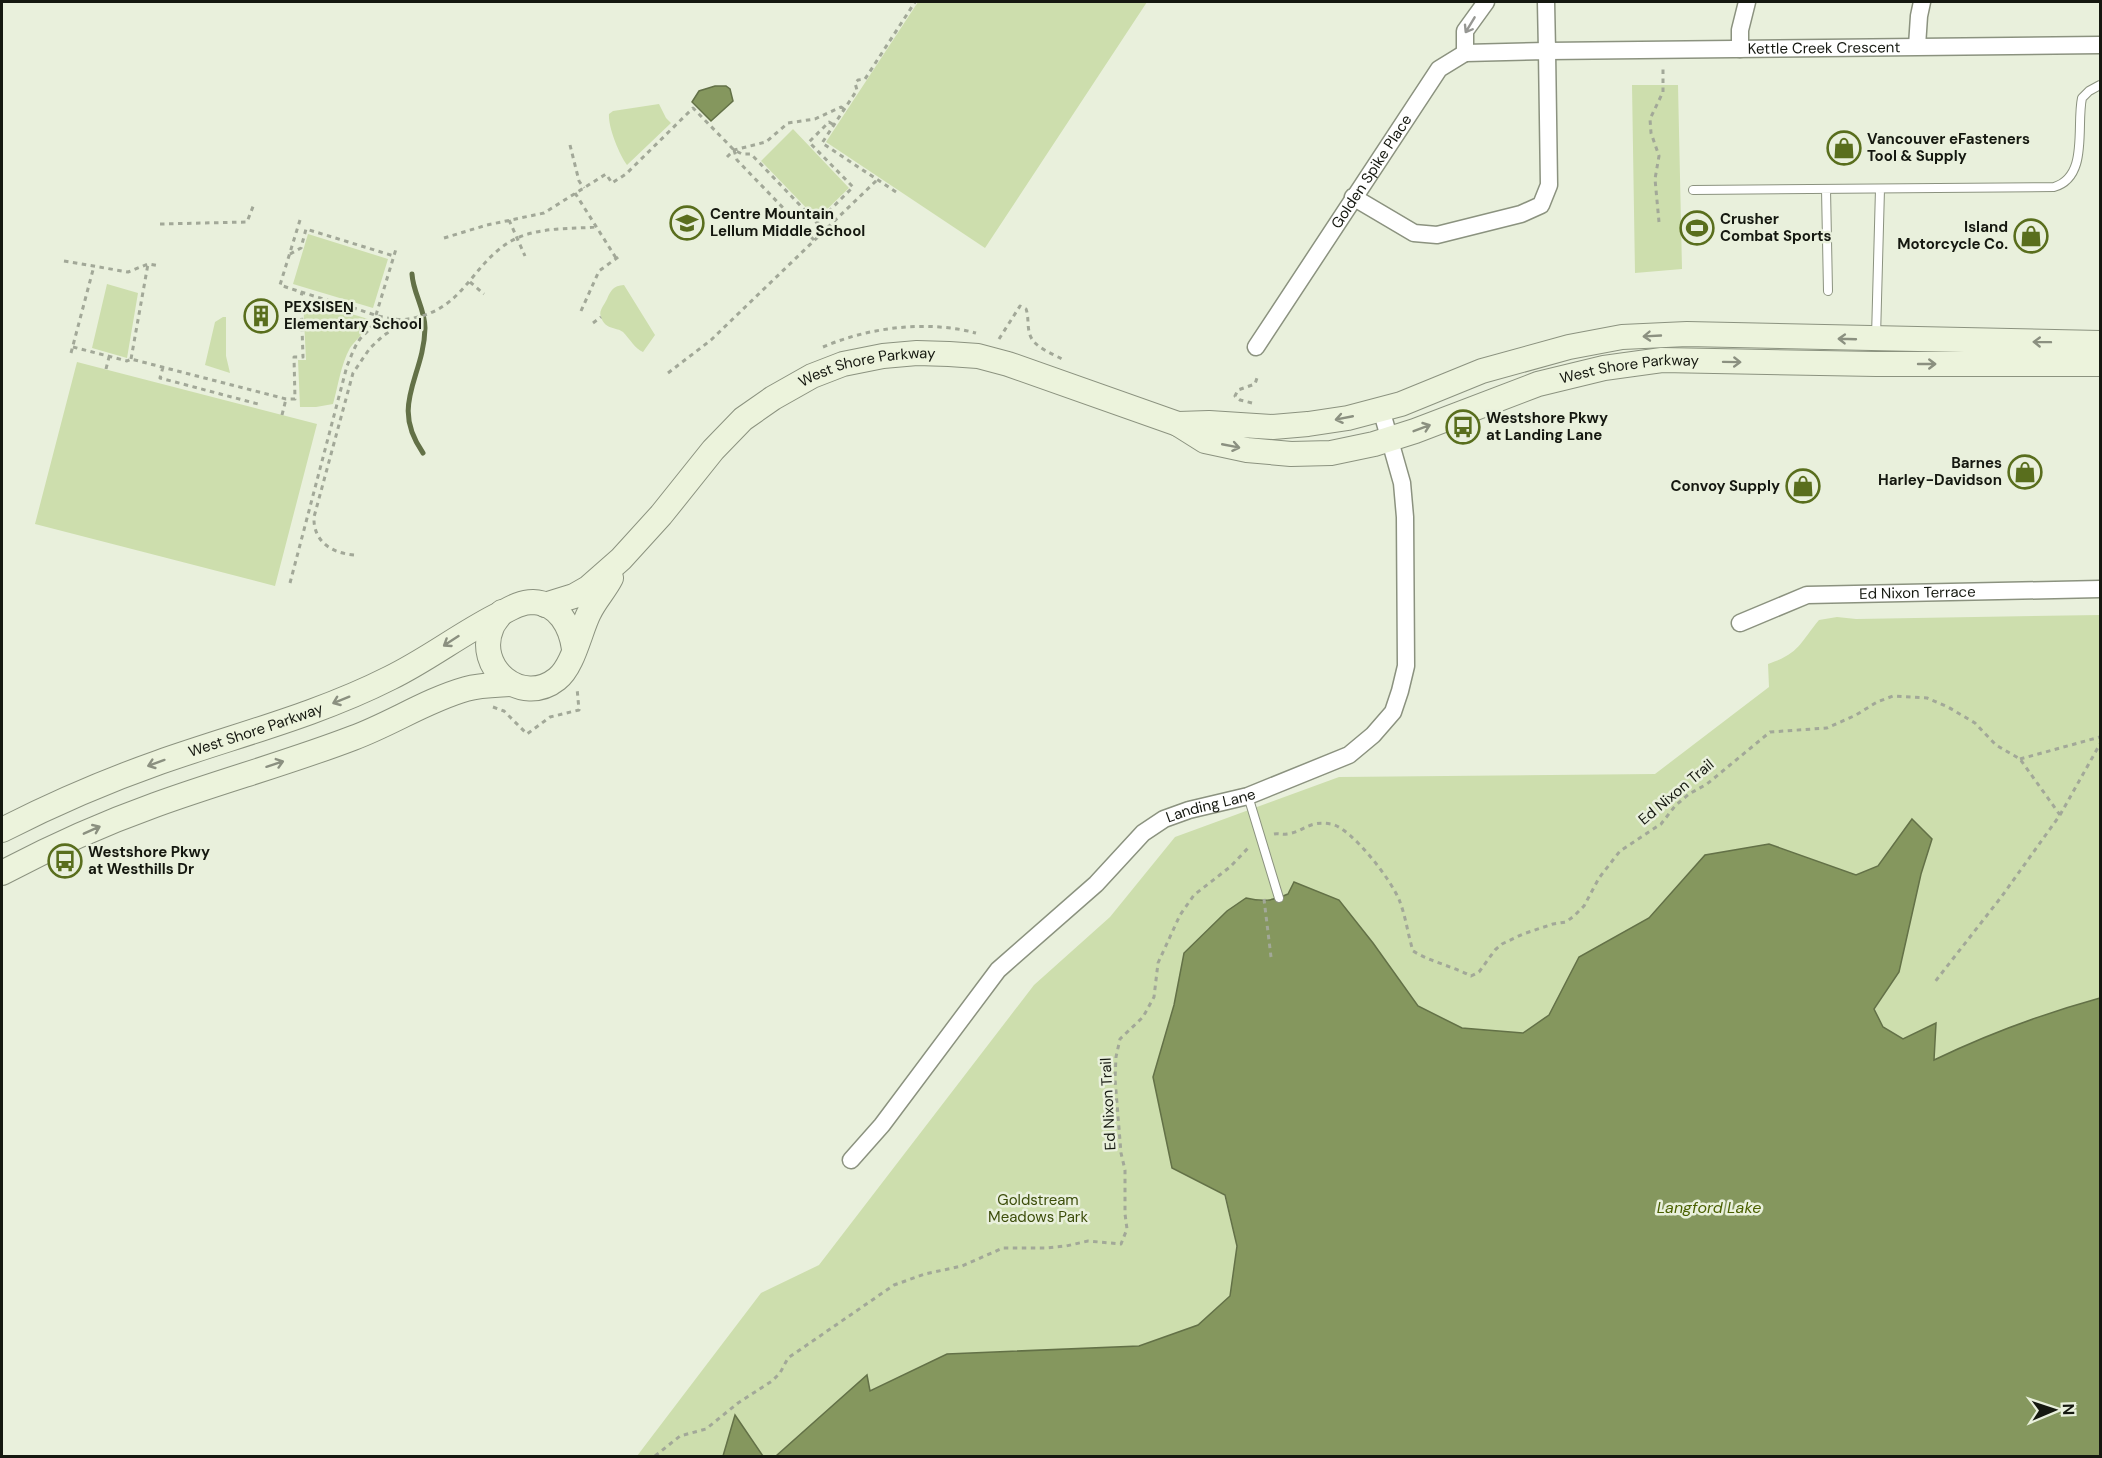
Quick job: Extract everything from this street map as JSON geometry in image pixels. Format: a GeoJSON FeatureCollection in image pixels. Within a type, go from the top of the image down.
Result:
{"type":"FeatureCollection","features":[{"type":"Feature","properties":{"kind":"main road","name":"West Shore Parkway"},"geometry":{"type":"LineString","coordinates":[[1178,424],[1209,423],[1273,427],[1348,418],[1401,404],[1482,371],[1569,347],[1622,337],[1687,334],[1876,352],[2100,364]]}},
{"type":"Feature","properties":{"kind":"main road","name":"West Shore Parkway"},"geometry":{"type":"LineString","coordinates":[[545,605],[581,592],[621,559],[661,515],[712,450],[743,420],[773,398],[812,376],[843,364],[883,356],[917,353],[978,356],[1035,371],[1178,424],[1205,441],[1247,450],[1291,454],[1331,453],[1389,439],[1538,384],[1604,368],[1662,360],[2100,343]]}},
{"type":"Feature","properties":{"kind":"main road","name":"West Shore Parkway"},"geometry":{"type":"LineString","coordinates":[[574,649],[589,611],[608,585],[621,559]]}},
{"type":"Feature","properties":{"kind":"main road"},"geometry":{"type":"LineString","coordinates":[[534,602],[545,605],[563,617],[572,632],[574,649],[568,665],[558,678],[544,687],[527,689],[511,684],[498,674],[489,659],[488,642],[492,626],[502,612],[517,604],[534,602]]}},
{"type":"Feature","properties":{"kind":"main road","name":"West Shore Parkway"},"geometry":{"type":"LineString","coordinates":[[2,830],[46,808],[159,762],[357,693],[391,678],[502,612]]}},
{"type":"Feature","properties":{"kind":"main road"},"geometry":{"type":"LineString","coordinates":[[2,873],[101,825],[222,781],[354,738],[387,725],[450,694],[468,688],[511,684]]}},
{"type":"Feature","properties":{"kind":"street"},"geometry":{"type":"LineString","coordinates":[[1465,53],[1465,31],[1486,2]]}},
{"type":"Feature","properties":{"kind":"street"},"geometry":{"type":"LineString","coordinates":[[1353,197],[1414,233],[1437,235],[1521,214],[1541,205],[1549,185],[1546,2]]}},
{"type":"Feature","properties":{"kind":"street"},"geometry":{"type":"LineString","coordinates":[[1740,49],[1740,30],[1747,2]]}},
{"type":"Feature","properties":{"kind":"street"},"geometry":{"type":"LineString","coordinates":[[1917,46],[1922,2]]}},
{"type":"Feature","properties":{"kind":"street","name":"Kettle Creek Crescent"},"geometry":{"type":"LineString","coordinates":[[1465,53],[2100,45]]}},
{"type":"Feature","properties":{"kind":"street","name":"Golden Spike Place"},"geometry":{"type":"LineString","coordinates":[[1256,348],[1439,69],[1465,53]]}},
{"type":"Feature","properties":{"kind":"street","name":"Landing Lane"},"geometry":{"type":"LineString","coordinates":[[851,1161],[882,1125],[998,970],[1096,884],[1143,833],[1164,819],[1248,796],[1349,755],[1373,735],[1393,712],[1406,666],[1405,517],[1402,483],[1381,409]]}},
{"type":"Feature","properties":{"kind":"street","name":"Ed Nixon Terrace"},"geometry":{"type":"LineString","coordinates":[[1740,623],[1807,595],[2100,589]]}},
{"type":"Feature","properties":{"kind":"lane"},"geometry":{"type":"LineString","coordinates":[[1693,190],[2054,187],[2064,184],[2072,176],[2076,163],[2082,98],[2100,85]]}},
{"type":"Feature","properties":{"kind":"lane"},"geometry":{"type":"LineString","coordinates":[[1826,189],[1828,291]]}},
{"type":"Feature","properties":{"kind":"lane"},"geometry":{"type":"LineString","coordinates":[[1876,352],[1880,189]]}},
{"type":"Feature","properties":{"kind":"lane"},"geometry":{"type":"LineString","coordinates":[[1248,796],[1279,898]]}},
{"type":"Feature","properties":{"kind":"path"},"geometry":{"type":"LineString","coordinates":[[896,192],[822,143],[846,110],[857,90],[855,83],[865,79],[915,2]]}},
{"type":"Feature","properties":{"kind":"path"},"geometry":{"type":"LineString","coordinates":[[1659,222],[1655,178],[1659,156],[1650,119],[1663,92],[1663,58]]}},
{"type":"Feature","properties":{"kind":"path"},"geometry":{"type":"LineString","coordinates":[[727,157],[734,150],[766,142],[788,123],[815,119],[841,106],[846,110]]}},
{"type":"Feature","properties":{"kind":"path"},"geometry":{"type":"LineString","coordinates":[[444,237],[544,213],[606,174],[612,183],[626,174],[693,108],[734,150],[742,154],[751,154],[816,223],[853,188],[809,142],[829,122],[834,125]]}},
{"type":"Feature","properties":{"kind":"path"},"geometry":{"type":"LineString","coordinates":[[570,145],[579,181],[584,188]]}},
{"type":"Feature","properties":{"kind":"path"},"geometry":{"type":"LineString","coordinates":[[734,150],[737,160],[814,240]]}},
{"type":"Feature","properties":{"kind":"path"},"geometry":{"type":"LineString","coordinates":[[668,373],[711,340],[878,179]]}},
{"type":"Feature","properties":{"kind":"path"},"geometry":{"type":"LineString","coordinates":[[575,193],[616,258]]}},
{"type":"Feature","properties":{"kind":"path"},"geometry":{"type":"LineString","coordinates":[[160,224],[247,222],[254,204]]}},
{"type":"Feature","properties":{"kind":"path"},"geometry":{"type":"LineString","coordinates":[[300,220],[280,285],[376,317],[407,320]]}},
{"type":"Feature","properties":{"kind":"path"},"geometry":{"type":"LineString","coordinates":[[509,220],[525,256]]}},
{"type":"Feature","properties":{"kind":"path"},"geometry":{"type":"LineString","coordinates":[[354,555],[338,552],[325,545],[316,533],[314,525],[353,373],[370,348],[407,320],[448,304],[492,255],[517,238],[545,231],[596,226]]}},
{"type":"Feature","properties":{"kind":"path"},"geometry":{"type":"LineString","coordinates":[[290,254],[301,248],[306,229],[394,256]]}},
{"type":"Feature","properties":{"kind":"path"},"geometry":{"type":"LineString","coordinates":[[290,583],[352,351],[374,326],[396,249]]}},
{"type":"Feature","properties":{"kind":"path"},"geometry":{"type":"LineString","coordinates":[[581,310],[599,271],[621,255]]}},
{"type":"Feature","properties":{"kind":"path"},"geometry":{"type":"LineString","coordinates":[[64,261],[128,272],[148,264],[160,266]]}},
{"type":"Feature","properties":{"kind":"path"},"geometry":{"type":"LineString","coordinates":[[131,359],[148,264]]}},
{"type":"Feature","properties":{"kind":"path"},"geometry":{"type":"LineString","coordinates":[[71,353],[94,266]]}},
{"type":"Feature","properties":{"kind":"path"},"geometry":{"type":"LineString","coordinates":[[470,282],[484,294]]}},
{"type":"Feature","properties":{"kind":"path"},"geometry":{"type":"LineString","coordinates":[[73,347],[127,361],[131,359],[286,399],[295,399],[294,357],[303,357],[302,292]]}},
{"type":"Feature","properties":{"kind":"path"},"geometry":{"type":"LineString","coordinates":[[1020,306],[1026,309],[1030,321],[1030,334],[1037,345],[1066,361]]}},
{"type":"Feature","properties":{"kind":"path"},"geometry":{"type":"LineString","coordinates":[[376,317],[387,333]]}},
{"type":"Feature","properties":{"kind":"path"},"geometry":{"type":"LineString","coordinates":[[593,323],[601,317]]}},
{"type":"Feature","properties":{"kind":"path"},"geometry":{"type":"LineString","coordinates":[[106,369],[109,356]]}},
{"type":"Feature","properties":{"kind":"path"},"geometry":{"type":"LineString","coordinates":[[163,367],[160,378],[258,404],[257,408]]}},
{"type":"Feature","properties":{"kind":"path"},"geometry":{"type":"LineString","coordinates":[[1252,403],[1235,396],[1238,390],[1255,384],[1257,378]]}},
{"type":"Feature","properties":{"kind":"path"},"geometry":{"type":"LineString","coordinates":[[282,415],[286,399]]}},
{"type":"Feature","properties":{"kind":"path"},"geometry":{"type":"LineString","coordinates":[[332,425],[338,427]]}},
{"type":"Feature","properties":{"kind":"path"},"geometry":{"type":"LineString","coordinates":[[309,512],[315,514]]}},
{"type":"Feature","properties":{"kind":"path","name":"Ed Nixon Trail"},"geometry":{"type":"LineString","coordinates":[[655,1456],[680,1436],[713,1425],[738,1403],[772,1381],[780,1373],[788,1358],[894,1285],[924,1274],[962,1266],[1003,1248],[1045,1248],[1088,1241],[1121,1244],[1127,1229],[1125,1170],[1121,1153],[1115,1079],[1120,1039],[1143,1017],[1154,997],[1158,963],[1180,915],[1194,894],[1230,867],[1260,839],[1277,833],[1286,835],[1317,823],[1332,824],[1345,829],[1355,838],[1400,899],[1413,951],[1426,959],[1455,968],[1471,976],[1479,972],[1502,944],[1532,931],[1566,922],[1574,916],[1584,906],[1599,878],[1620,850],[1661,824],[1675,806],[1689,794],[1707,784],[1770,732],[1827,728],[1893,696],[1927,698],[1975,723],[1996,745],[2019,759],[2060,815]]}},
{"type":"Feature","properties":{"kind":"path"},"geometry":{"type":"LineString","coordinates":[[492,707],[504,711],[527,734],[546,720],[579,710]]}},
{"type":"Feature","properties":{"kind":"path"},"geometry":{"type":"LineString","coordinates":[[2019,759],[2100,737]]}},
{"type":"Feature","properties":{"kind":"path"},"geometry":{"type":"LineString","coordinates":[[1934,983],[2002,896],[2060,815],[2100,744]]}},
{"type":"Feature","properties":{"kind":"path"},"geometry":{"type":"LineString","coordinates":[[1264,901],[1271,957]]}},
{"type":"Feature","properties":{"kind":"green space"},"geometry":{"type":"Polygon","coordinates":[[[918,2],[1147,2],[985,248],[826,142],[918,2]]]}},
{"type":"Feature","properties":{"kind":"green space"},"geometry":{"type":"Polygon","coordinates":[[[1632,85],[1678,85],[1682,269],[1635,273],[1632,85]]]}},
{"type":"Feature","properties":{"kind":"green space"},"geometry":{"type":"Polygon","coordinates":[[[659,104],[671,123],[627,165],[610,126],[609,114],[613,111],[659,104]]]}},
{"type":"Feature","properties":{"kind":"green space"},"geometry":{"type":"Polygon","coordinates":[[[793,129],[849,188],[817,219],[761,161],[793,129]]]}},
{"type":"Feature","properties":{"kind":"green space"},"geometry":{"type":"Polygon","coordinates":[[[308,234],[388,259],[373,308],[293,284],[308,234]]]}},
{"type":"Feature","properties":{"kind":"green space"},"geometry":{"type":"Polygon","coordinates":[[[107,284],[138,293],[127,358],[92,348],[107,284]]]}},
{"type":"Feature","properties":{"kind":"green space"},"geometry":{"type":"Polygon","coordinates":[[[624,285],[655,335],[643,352],[623,332],[605,324],[600,315],[611,291],[617,286],[624,285]]]}},
{"type":"Feature","properties":{"kind":"green space"},"geometry":{"type":"Polygon","coordinates":[[[303,299],[368,319],[364,331],[347,354],[333,404],[300,407],[298,360],[306,360],[303,299]]]}},
{"type":"Feature","properties":{"kind":"green space"},"geometry":{"type":"Polygon","coordinates":[[[226,317],[226,356],[230,373],[205,365],[215,322],[226,317]]]}},
{"type":"Feature","properties":{"kind":"green space"},"geometry":{"type":"Polygon","coordinates":[[[77,362],[317,424],[275,586],[35,524],[77,362]]]}},
{"type":"Feature","properties":{"kind":"green space","name":"Goldstream Meadows Park"},"geometry":{"type":"Polygon","coordinates":[[[2100,615],[2100,998],[2015,1026],[1933,1061],[1883,1027],[1874,1010],[1899,972],[1921,874],[1932,839],[1912,820],[1878,866],[1856,875],[1770,844],[1705,855],[1649,918],[1579,957],[1549,1015],[1523,1033],[1462,1028],[1418,1006],[1373,943],[1288,895],[1265,902],[1246,898],[1227,911],[1184,953],[1174,1005],[1172,1168],[1224,1195],[1237,1246],[1230,1296],[1198,1325],[1139,1346],[947,1354],[870,1391],[867,1375],[776,1456],[763,1456],[735,1416],[723,1456],[637,1456],[761,1293],[819,1265],[1034,985],[1110,917],[1175,837],[1339,777],[1655,774],[1769,687],[1768,664],[1793,652],[1819,620],[1837,617],[1856,619],[2100,615]]]}},
{"type":"Feature","properties":{"kind":"water"},"geometry":{"type":"Polygon","coordinates":[[[715,86],[726,86],[730,89],[733,101],[711,121],[692,102],[699,91],[715,86]]]}},
{"type":"Feature","properties":{"kind":"water","name":"Langford Lake"},"geometry":{"type":"Polygon","coordinates":[[[1912,819],[1932,839],[1921,874],[1899,972],[1874,1009],[1883,1027],[1903,1039],[1936,1023],[1934,1060],[2015,1025],[2100,998],[2100,1456],[776,1456],[867,1375],[870,1391],[947,1354],[1139,1346],[1198,1325],[1230,1296],[1237,1246],[1225,1195],[1172,1168],[1153,1077],[1174,1005],[1184,953],[1227,911],[1246,898],[1267,900],[1277,898],[1288,894],[1294,882],[1339,900],[1418,1006],[1462,1028],[1523,1033],[1549,1015],[1579,957],[1649,918],[1705,855],[1769,844],[1856,875],[1878,866],[1912,819]]]}},
{"type":"Feature","properties":{"kind":"water"},"geometry":{"type":"Polygon","coordinates":[[[735,1415],[763,1456],[723,1456],[735,1415]]]}},
{"type":"Feature","properties":{"kind":"waterway"},"geometry":{"type":"LineString","coordinates":[[412,274],[425,328],[423,346],[408,405],[413,436],[423,453]]}},
{"type":"Feature","properties":{"kind":"place","name":"Vancouver eFasteners Tool & Supply"},"geometry":{"type":"Point","coordinates":[1844,148]}},
{"type":"Feature","properties":{"kind":"place","name":"Centre Mountain Lellum Middle School"},"geometry":{"type":"Point","coordinates":[687,223]}},
{"type":"Feature","properties":{"kind":"place","name":"Crusher Combat Sports"},"geometry":{"type":"Point","coordinates":[1697,228]}},
{"type":"Feature","properties":{"kind":"place","name":"Island Motorcycle Co."},"geometry":{"type":"Point","coordinates":[2031,236]}},
{"type":"Feature","properties":{"kind":"place","name":"PEXSISEṈ Elementary School"},"geometry":{"type":"Point","coordinates":[261,316]}},
{"type":"Feature","properties":{"kind":"place","name":"Westshore Pkwy at Landing Lane"},"geometry":{"type":"Point","coordinates":[1463,427]}},
{"type":"Feature","properties":{"kind":"place","name":"Barnes Harley-Davidson"},"geometry":{"type":"Point","coordinates":[2025,472]}},
{"type":"Feature","properties":{"kind":"place","name":"Convoy Supply"},"geometry":{"type":"Point","coordinates":[1803,486]}},
{"type":"Feature","properties":{"kind":"place","name":"Westshore Pkwy at Westhills Dr"},"geometry":{"type":"Point","coordinates":[65,861]}}]}
